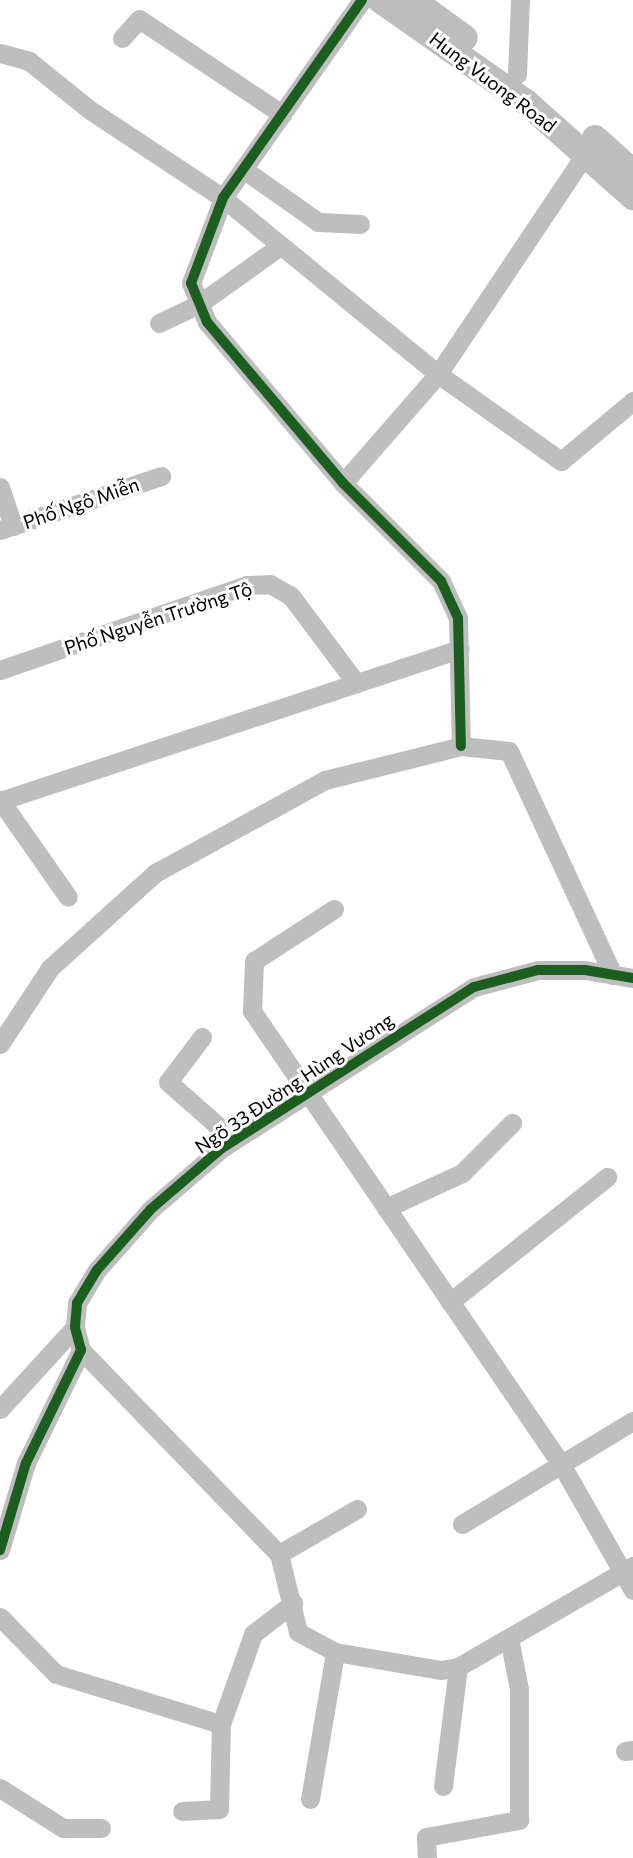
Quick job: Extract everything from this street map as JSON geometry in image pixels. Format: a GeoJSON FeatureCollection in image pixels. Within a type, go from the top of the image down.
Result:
{"type":"FeatureCollection","features":[{"type":"Feature","properties":{"kind":"main road","name":"Hung Vuong Road"},"geometry":{"type":"LineString","coordinates":[[380,0],[527,103],[633,197]]}},
{"type":"Feature","properties":{"kind":"main road","name":"Hung Vuong Road"},"geometry":{"type":"LineString","coordinates":[[413,0],[517,75],[633,172]]}},
{"type":"Feature","properties":{"kind":"street"},"geometry":{"type":"LineString","coordinates":[[362,0],[223,198],[191,283],[206,322],[343,484],[441,581],[458,618],[461,746]]}},
{"type":"Feature","properties":{"kind":"street"},"geometry":{"type":"LineString","coordinates":[[517,75],[520,0]]}},
{"type":"Feature","properties":{"kind":"street"},"geometry":{"type":"LineString","coordinates":[[122,38],[139,19],[282,114]]}},
{"type":"Feature","properties":{"kind":"street"},"geometry":{"type":"LineString","coordinates":[[0,53],[29,61],[223,198],[438,374],[561,461],[633,401]]}},
{"type":"Feature","properties":{"kind":"street"},"geometry":{"type":"LineString","coordinates":[[343,484],[438,374],[585,154]]}},
{"type":"Feature","properties":{"kind":"street"},"geometry":{"type":"LineString","coordinates":[[243,169],[318,222],[360,224]]}},
{"type":"Feature","properties":{"kind":"street"},"geometry":{"type":"LineString","coordinates":[[159,323],[199,304],[281,246]]}},
{"type":"Feature","properties":{"kind":"street","name":"Phố Ngô Miễn"},"geometry":{"type":"LineString","coordinates":[[7,528],[161,476]]}},
{"type":"Feature","properties":{"kind":"street"},"geometry":{"type":"LineString","coordinates":[[0,486],[7,528]]}},
{"type":"Feature","properties":{"kind":"street","name":"Phố Nguyễn Trường Tộ"},"geometry":{"type":"LineString","coordinates":[[0,670],[247,585],[270,584],[291,596],[356,683]]}},
{"type":"Feature","properties":{"kind":"street"},"geometry":{"type":"LineString","coordinates":[[68,897],[0,801],[459,649]]}},
{"type":"Feature","properties":{"kind":"street"},"geometry":{"type":"LineString","coordinates":[[3,1030],[50,968],[155,873],[324,780],[461,746],[509,751],[613,975]]}},
{"type":"Feature","properties":{"kind":"street"},"geometry":{"type":"LineString","coordinates":[[334,909],[254,961],[252,1011],[561,1464],[627,1570],[633,1590]]}},
{"type":"Feature","properties":{"kind":"street","name":"Ngõ 33 Đường Hùng Vương"},"geometry":{"type":"LineString","coordinates":[[81,1350],[75,1327],[77,1303],[97,1270],[151,1209],[234,1140],[474,987],[500,977],[538,970],[633,978]]}},
{"type":"Feature","properties":{"kind":"street"},"geometry":{"type":"LineString","coordinates":[[202,1037],[168,1083],[234,1140]]}},
{"type":"Feature","properties":{"kind":"street"},"geometry":{"type":"LineString","coordinates":[[386,1208],[462,1173],[512,1123]]}},
{"type":"Feature","properties":{"kind":"street"},"geometry":{"type":"LineString","coordinates":[[450,1302],[607,1177]]}},
{"type":"Feature","properties":{"kind":"street"},"geometry":{"type":"LineString","coordinates":[[0,1409],[75,1327]]}},
{"type":"Feature","properties":{"kind":"street"},"geometry":{"type":"LineString","coordinates":[[0,1550],[26,1463],[81,1350],[279,1554],[298,1632],[335,1652],[441,1670],[458,1667],[627,1570]]}},
{"type":"Feature","properties":{"kind":"street"},"geometry":{"type":"LineString","coordinates":[[462,1524],[633,1421]]}},
{"type":"Feature","properties":{"kind":"street"},"geometry":{"type":"LineString","coordinates":[[279,1554],[357,1509]]}},
{"type":"Feature","properties":{"kind":"street"},"geometry":{"type":"LineString","coordinates":[[182,1811],[219,1809],[221,1724],[253,1634],[293,1603]]}},
{"type":"Feature","properties":{"kind":"street"},"geometry":{"type":"LineString","coordinates":[[0,1617],[56,1674],[221,1724]]}},
{"type":"Feature","properties":{"kind":"street"},"geometry":{"type":"LineString","coordinates":[[427,1858],[426,1837],[519,1820],[519,1689],[509,1638]]}},
{"type":"Feature","properties":{"kind":"street"},"geometry":{"type":"LineString","coordinates":[[310,1799],[335,1652]]}},
{"type":"Feature","properties":{"kind":"street"},"geometry":{"type":"LineString","coordinates":[[443,1786],[458,1667]]}},
{"type":"Feature","properties":{"kind":"street"},"geometry":{"type":"LineString","coordinates":[[0,1788],[63,1828],[100,1828]]}},
{"type":"Feature","properties":{"kind":"cycle path"},"geometry":{"type":"LineString","coordinates":[[362,0],[223,198],[191,283],[207,322],[343,483],[441,581],[458,618],[461,746]]}},
{"type":"Feature","properties":{"kind":"cycle path"},"geometry":{"type":"LineString","coordinates":[[0,1550],[26,1463],[81,1350],[75,1327],[77,1303],[97,1270],[151,1209],[222,1148],[474,987],[538,970],[585,970],[633,978]]}}]}
